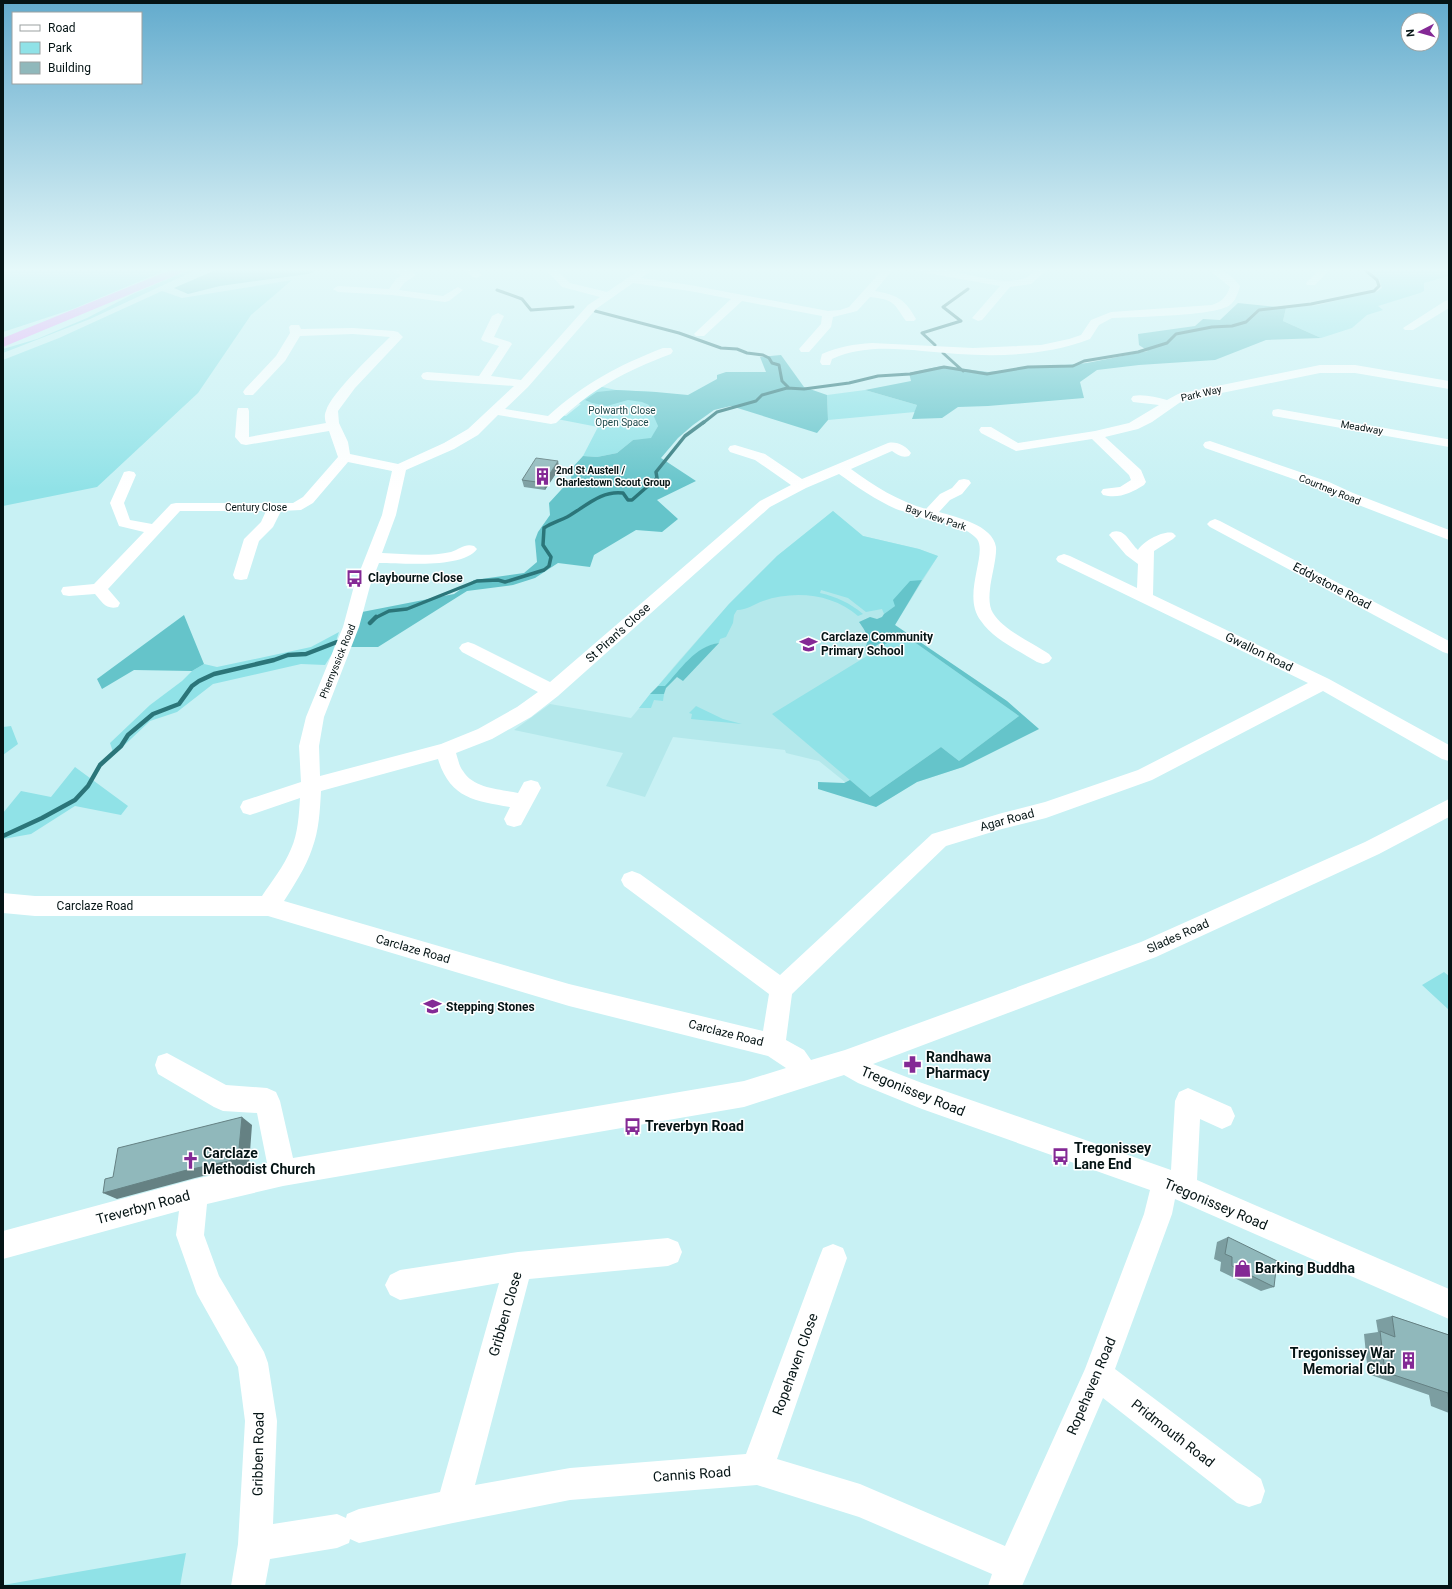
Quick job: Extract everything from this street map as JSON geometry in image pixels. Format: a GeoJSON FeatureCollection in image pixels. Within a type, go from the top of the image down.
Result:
{"type":"FeatureCollection","features":[{"type":"Feature","properties":{"kind":"street"},"geometry":{"type":"LineString","coordinates":[[249,392],[281,358],[289,343]]}},
{"type":"Feature","properties":{"kind":"street"},"geometry":{"type":"LineString","coordinates":[[391,343],[336,403],[332,410],[332,420],[343,445],[343,454],[346,457],[400,468],[449,446],[473,432],[524,384],[560,343]]}},
{"type":"Feature","properties":{"kind":"street"},"geometry":{"type":"LineString","coordinates":[[482,380],[506,344],[503,343]]}},
{"type":"Feature","properties":{"kind":"street"},"geometry":{"type":"LineString","coordinates":[[815,343],[809,352],[826,360],[838,351],[874,346],[911,346],[959,350],[992,350],[1039,348],[1068,343]]}},
{"type":"Feature","properties":{"kind":"street"},"geometry":{"type":"LineString","coordinates":[[496,411],[546,424],[574,399],[604,379],[620,370],[667,351]]}},
{"type":"Feature","properties":{"kind":"street","name":"Park Way"},"geometry":{"type":"LineString","coordinates":[[986,430],[1018,452],[1133,426],[1147,419],[1178,398],[1320,369],[1355,369],[1449,385]]}},
{"type":"Feature","properties":{"kind":"street"},"geometry":{"type":"LineString","coordinates":[[427,376],[524,384]]}},
{"type":"Feature","properties":{"kind":"street","name":"Park Way"},"geometry":{"type":"LineString","coordinates":[[1137,399],[1168,404]]}},
{"type":"Feature","properties":{"kind":"street"},"geometry":{"type":"LineString","coordinates":[[243,411],[242,437],[246,440],[259,440],[334,426]]}},
{"type":"Feature","properties":{"kind":"street","name":"Meadway"},"geometry":{"type":"LineString","coordinates":[[1278,413],[1448,446]]}},
{"type":"Feature","properties":{"kind":"street"},"geometry":{"type":"LineString","coordinates":[[1095,435],[1136,473],[1139,482],[1127,495],[1108,492]]}},
{"type":"Feature","properties":{"kind":"street","name":"Courtney Road"},"geometry":{"type":"LineString","coordinates":[[1210,445],[1324,485],[1348,496],[1449,535]]}},
{"type":"Feature","properties":{"kind":"street","name":"St Piran's Close"},"geometry":{"type":"LineString","coordinates":[[250,807],[311,786],[445,750],[485,734],[524,712],[552,691],[747,518],[765,504],[801,485],[893,446],[904,452]]}},
{"type":"Feature","properties":{"kind":"street"},"geometry":{"type":"LineString","coordinates":[[731,448],[760,457],[801,485]]}},
{"type":"Feature","properties":{"kind":"street","name":"Century Close"},"geometry":{"type":"LineString","coordinates":[[99,589],[176,507],[296,507],[308,500],[346,457]]}},
{"type":"Feature","properties":{"kind":"street","name":"Phernyssick Road"},"geometry":{"type":"LineString","coordinates":[[268,906],[286,879],[302,849],[309,818],[311,786],[309,746],[315,717],[351,627],[362,586],[389,515],[400,468]]}},
{"type":"Feature","properties":{"kind":"street","name":"Bay View Park"},"geometry":{"type":"LineString","coordinates":[[840,468],[876,494],[901,506],[963,524],[982,534],[988,547],[982,596],[983,611],[995,627],[1043,658]]}},
{"type":"Feature","properties":{"kind":"street"},"geometry":{"type":"LineString","coordinates":[[129,475],[117,503],[124,523],[154,529]]}},
{"type":"Feature","properties":{"kind":"street"},"geometry":{"type":"LineString","coordinates":[[928,514],[945,497],[957,491],[964,483]]}},
{"type":"Feature","properties":{"kind":"street"},"geometry":{"type":"LineString","coordinates":[[241,575],[252,539],[268,524],[275,508]]}},
{"type":"Feature","properties":{"kind":"street","name":"Eddystone Road"},"geometry":{"type":"LineString","coordinates":[[1215,524],[1449,648]]}},
{"type":"Feature","properties":{"kind":"street"},"geometry":{"type":"LineString","coordinates":[[1117,535],[1131,552],[1146,562]]}},
{"type":"Feature","properties":{"kind":"street"},"geometry":{"type":"LineString","coordinates":[[1145,598],[1146,549],[1168,536]]}},
{"type":"Feature","properties":{"kind":"street"},"geometry":{"type":"LineString","coordinates":[[373,558],[427,559],[455,556],[469,549]]}},
{"type":"Feature","properties":{"kind":"street","name":"Gwallon Road"},"geometry":{"type":"LineString","coordinates":[[1064,559],[1323,683],[1449,754]]}},
{"type":"Feature","properties":{"kind":"street"},"geometry":{"type":"LineString","coordinates":[[69,591],[99,589],[112,603]]}},
{"type":"Feature","properties":{"kind":"street"},"geometry":{"type":"LineString","coordinates":[[468,648],[552,691]]}},
{"type":"Feature","properties":{"kind":"street","name":"Agar Road"},"geometry":{"type":"LineString","coordinates":[[781,990],[939,840],[1002,821],[1046,810],[1145,775],[1323,683]]}},
{"type":"Feature","properties":{"kind":"street"},"geometry":{"type":"LineString","coordinates":[[445,750],[453,772],[459,781],[466,787],[475,791],[523,803]]}},
{"type":"Feature","properties":{"kind":"street","name":"Slades Road"},"geometry":{"type":"LineString","coordinates":[[897,1043],[1148,950],[1372,848],[1449,806]]}},
{"type":"Feature","properties":{"kind":"street"},"geometry":{"type":"LineString","coordinates":[[632,880],[781,990],[773,1046]]}},
{"type":"Feature","properties":{"kind":"street","name":"Carclaze Road"},"geometry":{"type":"LineString","coordinates":[[3,903],[35,906],[268,906],[569,995],[722,1032],[773,1046],[795,1059],[806,1073]]}},
{"type":"Feature","properties":{"kind":"street","name":"Treverbyn Road"},"geometry":{"type":"LineString","coordinates":[[3,1245],[194,1193],[283,1172],[365,1160],[744,1094],[806,1073],[845,1062],[897,1043]]}},
{"type":"Feature","properties":{"kind":"street","name":"Tregonissey Road"},"geometry":{"type":"LineString","coordinates":[[845,1062],[867,1074],[922,1096],[1174,1185],[1449,1304]]}},
{"type":"Feature","properties":{"kind":"street"},"geometry":{"type":"LineString","coordinates":[[167,1065],[223,1098],[267,1101],[283,1172]]}},
{"type":"Feature","properties":{"kind":"street","name":"Ropehaven Road"},"geometry":{"type":"LineString","coordinates":[[1009,1576],[1098,1375],[1158,1214],[1174,1185],[1188,1101],[1222,1116]]}},
{"type":"Feature","properties":{"kind":"street","name":"Gribben Road"},"geometry":{"type":"LineString","coordinates":[[194,1193],[190,1235],[206,1284],[253,1363],[261,1421],[255,1544],[248,1586]]}},
{"type":"Feature","properties":{"kind":"street","name":"Gribben Close"},"geometry":{"type":"LineString","coordinates":[[453,1506],[518,1266],[668,1252]]}},
{"type":"Feature","properties":{"kind":"street","name":"Ropehaven Close"},"geometry":{"type":"LineString","coordinates":[[757,1469],[833,1258]]}},
{"type":"Feature","properties":{"kind":"street"},"geometry":{"type":"LineString","coordinates":[[400,1285],[518,1266]]}},
{"type":"Feature","properties":{"kind":"street","name":"Pridmouth Road"},"geometry":{"type":"LineString","coordinates":[[1098,1375],[1249,1491]]}},
{"type":"Feature","properties":{"kind":"street","name":"Cannis Road"},"geometry":{"type":"LineString","coordinates":[[255,1544],[348,1529],[453,1506],[570,1484],[757,1469],[860,1501],[1009,1576]]}},
{"type":"Feature","properties":{"kind":"shaded area"},"geometry":{"type":"Polygon","coordinates":[[[1139,343],[1258,343],[1215,360],[1139,365],[1097,370],[1080,382],[1084,398],[958,407],[942,418],[912,419],[917,405],[865,390],[911,381],[909,373],[942,366],[988,372],[1087,363],[1148,351],[1139,345],[1139,343]]]}},
{"type":"Feature","properties":{"kind":"shaded area"},"geometry":{"type":"Polygon","coordinates":[[[781,355],[804,387],[827,395],[828,420],[817,433],[731,406],[714,410],[678,438],[661,458],[696,481],[657,500],[678,519],[662,532],[636,530],[594,555],[590,567],[558,563],[535,578],[513,585],[467,591],[378,647],[348,647],[362,612],[454,594],[474,580],[524,573],[537,562],[535,540],[538,532],[550,515],[549,503],[571,479],[572,468],[583,456],[597,457],[617,453],[633,440],[651,438],[658,426],[649,405],[642,402],[628,400],[607,406],[585,400],[597,392],[616,390],[688,395],[717,379],[717,375],[726,372],[766,372],[760,357],[781,355]]]}},
{"type":"Feature","properties":{"kind":"shaded area","name":"Carclaze Community Primary School"},"geometry":{"type":"Polygon","coordinates":[[[833,511],[863,536],[919,549],[938,556],[895,625],[1007,701],[1039,729],[963,767],[917,782],[876,807],[819,761],[786,753],[785,750],[673,737],[645,797],[606,786],[623,753],[514,730],[550,704],[631,718],[729,604],[777,556],[833,511]]]}},
{"type":"Feature","properties":{"kind":"shaded area"},"geometry":{"type":"Polygon","coordinates":[[[922,580],[895,625],[1007,701],[1039,729],[963,767],[917,782],[876,807],[818,789],[818,782],[844,783],[850,780],[870,797],[941,747],[959,761],[1019,716],[903,634],[884,645],[882,642],[874,647],[866,646],[867,636],[859,622],[870,617],[877,619],[882,617],[895,606],[893,600],[910,581],[922,580]]]}},
{"type":"Feature","properties":{"kind":"shaded area"},"geometry":{"type":"Polygon","coordinates":[[[184,615],[204,664],[192,671],[134,670],[102,689],[97,679],[184,615]]]}},
{"type":"Feature","properties":{"kind":"shaded area"},"geometry":{"type":"Polygon","coordinates":[[[719,643],[683,681],[677,677],[666,688],[664,694],[650,694],[658,686],[665,686],[682,666],[695,654],[710,645],[719,643]]]}},
{"type":"Feature","properties":{"kind":"green space"},"geometry":{"type":"Polygon","coordinates":[[[23,343],[28,343],[3,353],[3,349],[23,343]]]}},
{"type":"Feature","properties":{"kind":"green space"},"geometry":{"type":"Polygon","coordinates":[[[46,343],[232,343],[198,393],[97,487],[3,506],[3,360],[46,343]]]}},
{"type":"Feature","properties":{"kind":"green space","name":"Polwarth Close Open Space"},"geometry":{"type":"Polygon","coordinates":[[[598,386],[616,390],[656,392],[658,426],[651,439],[633,440],[617,453],[597,457],[583,456],[598,427],[557,419],[561,415],[566,416],[581,404],[575,402],[598,386]]]}},
{"type":"Feature","properties":{"kind":"green space"},"geometry":{"type":"Polygon","coordinates":[[[865,390],[917,405],[915,412],[828,420],[827,395],[865,390]]]}},
{"type":"Feature","properties":{"kind":"green space"},"geometry":{"type":"Polygon","coordinates":[[[833,511],[863,536],[919,549],[938,556],[922,580],[913,582],[895,606],[884,614],[882,609],[866,612],[848,598],[821,590],[820,593],[843,601],[863,614],[858,616],[837,603],[813,596],[801,595],[775,598],[737,610],[734,615],[733,623],[726,637],[720,639],[719,643],[711,645],[696,654],[682,667],[665,687],[658,686],[729,604],[777,556],[833,511]]]}},
{"type":"Feature","properties":{"kind":"green space"},"geometry":{"type":"Polygon","coordinates":[[[339,632],[332,654],[325,665],[301,664],[213,684],[177,712],[150,721],[114,755],[110,743],[150,705],[182,681],[192,671],[204,664],[217,667],[311,647],[339,632]]]}},
{"type":"Feature","properties":{"kind":"green space"},"geometry":{"type":"Polygon","coordinates":[[[903,634],[1019,716],[959,761],[941,747],[870,797],[772,714],[903,634]]]}},
{"type":"Feature","properties":{"kind":"green space"},"geometry":{"type":"Polygon","coordinates":[[[650,694],[664,694],[663,701],[654,700],[651,708],[639,708],[650,694]]]}},
{"type":"Feature","properties":{"kind":"green space"},"geometry":{"type":"Polygon","coordinates":[[[696,706],[723,719],[742,724],[691,719],[692,714],[689,713],[696,706]]]}},
{"type":"Feature","properties":{"kind":"green space"},"geometry":{"type":"Polygon","coordinates":[[[11,726],[18,744],[3,755],[3,727],[11,726]]]}},
{"type":"Feature","properties":{"kind":"green space"},"geometry":{"type":"Polygon","coordinates":[[[75,767],[128,806],[121,815],[75,806],[31,834],[3,839],[3,813],[21,791],[51,797],[75,767]]]}},
{"type":"Feature","properties":{"kind":"green space"},"geometry":{"type":"Polygon","coordinates":[[[1444,972],[1449,976],[1449,1010],[1422,985],[1444,972]]]}},
{"type":"Feature","properties":{"kind":"green space"},"geometry":{"type":"Polygon","coordinates":[[[186,1553],[180,1586],[3,1586],[3,1585],[186,1553]]]}},
{"type":"Feature","properties":{"kind":"building"},"geometry":{"type":"Polygon","coordinates":[[[536,458],[558,461],[544,483],[522,480],[536,458]]]}},
{"type":"Feature","properties":{"kind":"building","name":"Carclaze Methodist Church"},"geometry":{"type":"Polygon","coordinates":[[[242,1117],[238,1159],[183,1171],[103,1193],[105,1179],[113,1177],[118,1148],[242,1117]]]}},
{"type":"Feature","properties":{"kind":"building"},"geometry":{"type":"Polygon","coordinates":[[[1228,1237],[1277,1261],[1274,1287],[1232,1266],[1232,1257],[1225,1254],[1228,1237]]]}},
{"type":"Feature","properties":{"kind":"building","name":"Tregonissey War Memorial Club"},"geometry":{"type":"Polygon","coordinates":[[[1392,1316],[1449,1335],[1449,1403],[1448,1393],[1385,1372],[1380,1331],[1395,1337],[1392,1316]]]}},
{"type":"Feature","properties":{"kind":"waterway"},"geometry":{"type":"LineString","coordinates":[[707,343],[721,348],[737,349],[747,353],[763,355],[769,358],[772,363],[779,365],[782,381],[789,388]]}},
{"type":"Feature","properties":{"kind":"waterway"},"geometry":{"type":"LineString","coordinates":[[962,370],[987,374],[1028,367],[1073,366],[1084,361],[1138,352],[1167,343]]}},
{"type":"Feature","properties":{"kind":"waterway"},"geometry":{"type":"LineString","coordinates":[[943,353],[962,370]]}},
{"type":"Feature","properties":{"kind":"waterway"},"geometry":{"type":"LineString","coordinates":[[703,423],[717,412],[756,401],[762,395],[787,388],[804,389],[849,383],[878,376],[910,374],[944,367],[962,370]]}},
{"type":"Feature","properties":{"kind":"waterway"},"geometry":{"type":"LineString","coordinates":[[375,618],[389,611],[407,609],[477,581],[498,580],[505,582],[544,570],[549,566],[551,557],[543,545],[544,528],[567,517],[594,500],[608,494],[623,493],[628,500],[632,500],[657,478],[656,472],[685,436],[704,422]]}},
{"type":"Feature","properties":{"kind":"waterway"},"geometry":{"type":"LineString","coordinates":[[370,623],[375,618]]}},
{"type":"Feature","properties":{"kind":"waterway"},"geometry":{"type":"LineString","coordinates":[[3,836],[42,818],[75,800],[88,786],[100,765],[121,746],[128,735],[153,714],[179,704],[192,686],[199,681],[214,674],[274,660],[288,655],[306,654],[337,642]]}},
{"type":"Feature","properties":{"kind":"place","name":"2nd St Austell / Charlestown Scout Group"},"geometry":{"type":"Point","coordinates":[543,476]}},
{"type":"Feature","properties":{"kind":"place","name":"Claybourne Close"},"geometry":{"type":"Point","coordinates":[355,578]}},
{"type":"Feature","properties":{"kind":"place","name":"Carclaze Community Primary School"},"geometry":{"type":"Point","coordinates":[808,644]}},
{"type":"Feature","properties":{"kind":"place","name":"Stepping Stones"},"geometry":{"type":"Point","coordinates":[433,1007]}},
{"type":"Feature","properties":{"kind":"place","name":"Randhawa Pharmacy"},"geometry":{"type":"Point","coordinates":[913,1065]}},
{"type":"Feature","properties":{"kind":"place","name":"Treverbyn Road"},"geometry":{"type":"Point","coordinates":[632,1126]}},
{"type":"Feature","properties":{"kind":"place","name":"Tregonissey Lane End"},"geometry":{"type":"Point","coordinates":[1061,1156]}},
{"type":"Feature","properties":{"kind":"place","name":"Carclaze Methodist Church"},"geometry":{"type":"Point","coordinates":[190,1161]}},
{"type":"Feature","properties":{"kind":"place","name":"Barking Buddha"},"geometry":{"type":"Point","coordinates":[1242,1268]}},
{"type":"Feature","properties":{"kind":"place","name":"Tregonissey War Memorial Club"},"geometry":{"type":"Point","coordinates":[1408,1361]}}]}
